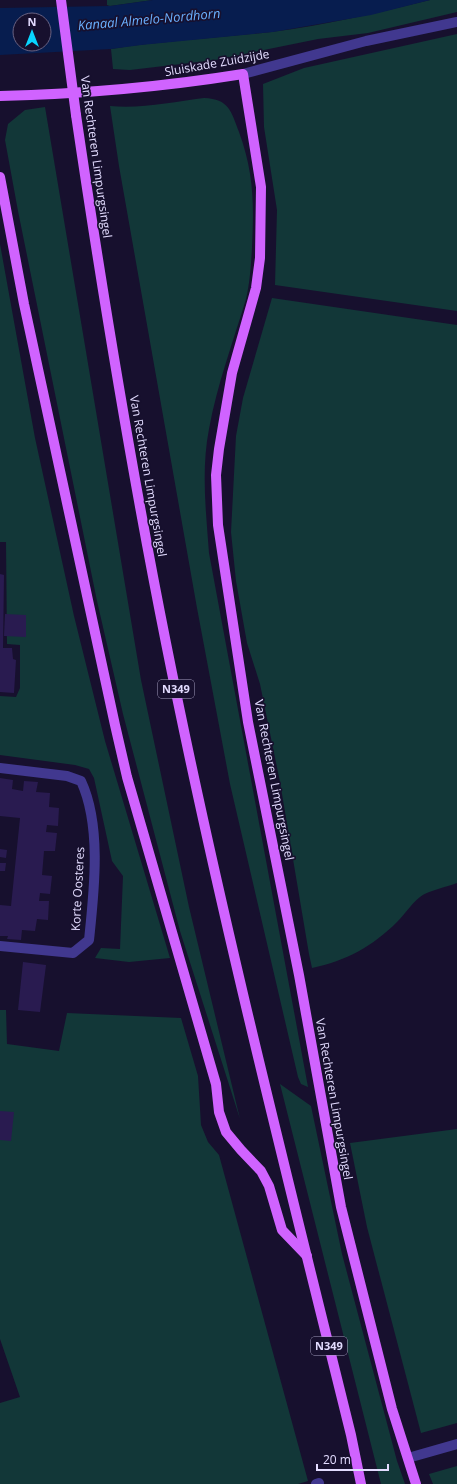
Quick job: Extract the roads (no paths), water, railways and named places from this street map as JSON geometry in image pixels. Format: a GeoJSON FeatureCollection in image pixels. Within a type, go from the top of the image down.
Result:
{"type":"FeatureCollection","features":[{"type":"Feature","properties":{"kind":"main road","name":"Van Rechteren Limpurgsingel"},"geometry":{"type":"LineString","coordinates":[[61,0],[76,115],[119,388],[166,643],[260,1068],[351,1435],[361,1484]]}},
{"type":"Feature","properties":{"kind":"main road","name":"Van Rechteren Limpurgsingel"},"geometry":{"type":"LineString","coordinates":[[243,74],[261,187],[260,258],[256,288],[232,373],[219,449],[216,475],[218,525],[248,722],[299,975],[341,1207],[392,1409],[416,1484]]}},
{"type":"Feature","properties":{"kind":"main road","name":"Sluiskade Zuidzijde"},"geometry":{"type":"LineString","coordinates":[[0,96],[102,92],[192,82],[243,74]]}},
{"type":"Feature","properties":{"kind":"main road"},"geometry":{"type":"LineString","coordinates":[[0,177],[24,304],[127,777],[168,923],[216,1084],[221,1119],[229,1138],[265,1178],[282,1230],[307,1256]]}},
{"type":"Feature","properties":{"kind":"main road","name":"Van Rechteren Limpurgsingel"},"geometry":{"type":"LineString","coordinates":[[351,1435],[367,1484]]}},
{"type":"Feature","properties":{"kind":"street","name":"Sluiskade Zuidzijde"},"geometry":{"type":"LineString","coordinates":[[243,74],[366,41],[457,22]]}},
{"type":"Feature","properties":{"kind":"street","name":"Korte Oosteres"},"geometry":{"type":"LineString","coordinates":[[0,768],[67,776],[81,781],[88,796],[95,853],[89,940],[73,953],[0,946]]}},
{"type":"Feature","properties":{"kind":"street"},"geometry":{"type":"LineString","coordinates":[[408,1458],[457,1444]]}},
{"type":"Feature","properties":{"kind":"water","name":"Kanaal Almelo-Nordhorn"},"geometry":{"type":"Polygon","coordinates":[[[153,0],[430,0],[371,15],[273,32],[111,49],[0,55],[0,8],[110,6],[153,0]]]}}]}
